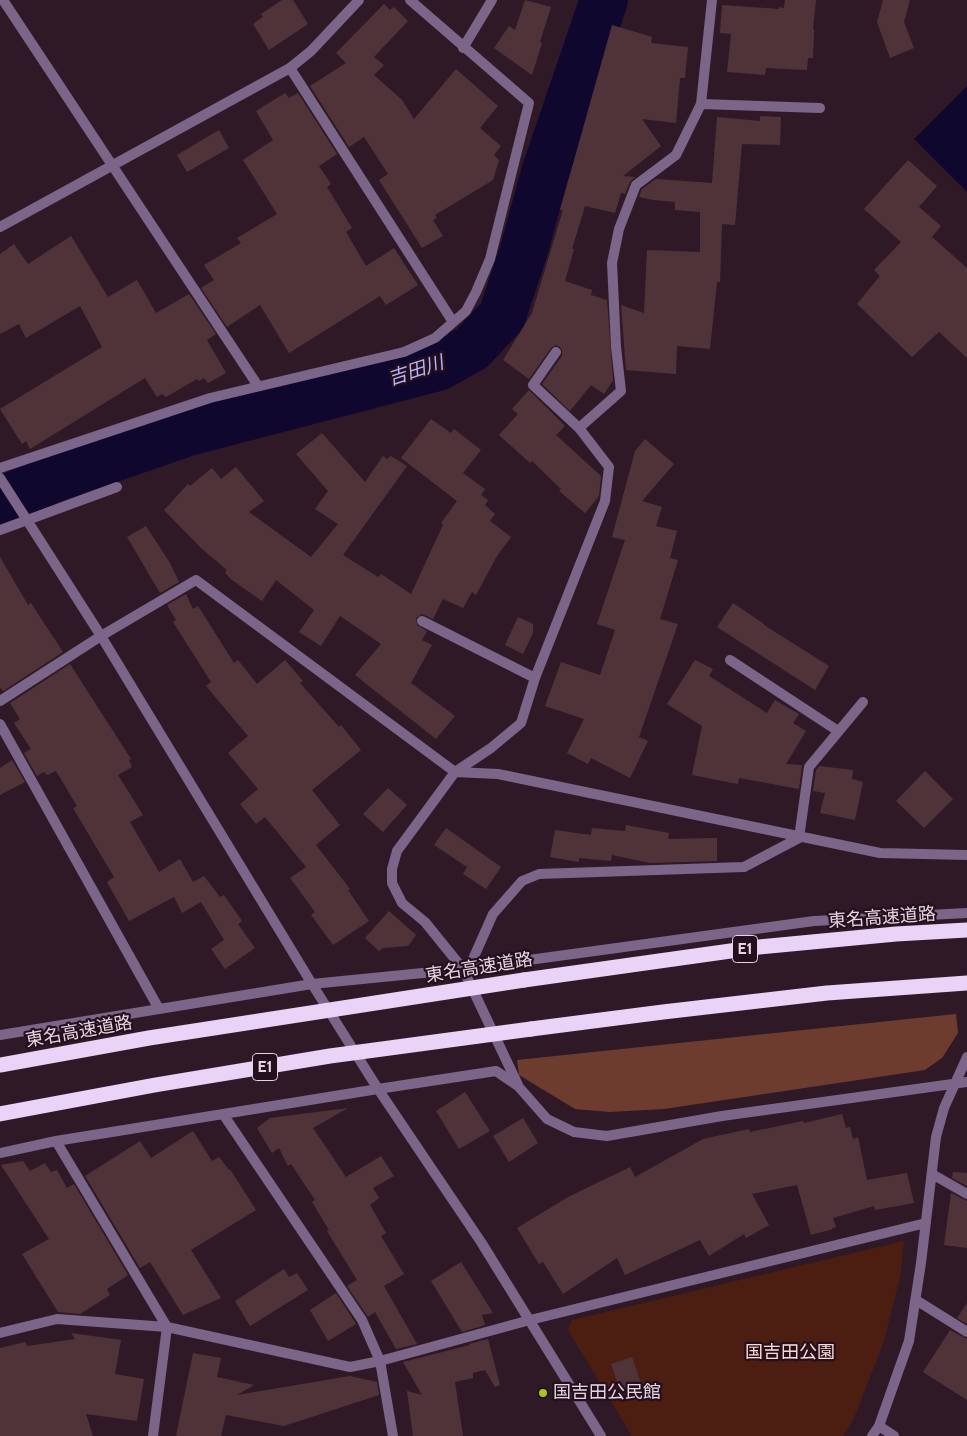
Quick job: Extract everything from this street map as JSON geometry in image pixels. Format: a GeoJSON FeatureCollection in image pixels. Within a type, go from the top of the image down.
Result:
{"type":"FeatureCollection","features":[{"type":"Feature","properties":{"kind":"highway","name":"東名高速道路"},"geometry":{"type":"LineString","coordinates":[[0,1065],[149,1038],[524,980],[760,947],[896,934],[967,930]]}},
{"type":"Feature","properties":{"kind":"highway","name":"E1"},"geometry":{"type":"LineString","coordinates":[[0,1114],[155,1085],[320,1058],[663,1012],[827,993],[967,983]]}},
{"type":"Feature","properties":{"kind":"street"},"geometry":{"type":"LineString","coordinates":[[3,0],[258,386]]}},
{"type":"Feature","properties":{"kind":"street"},"geometry":{"type":"LineString","coordinates":[[0,227],[290,68],[311,51],[359,0]]}},
{"type":"Feature","properties":{"kind":"street"},"geometry":{"type":"LineString","coordinates":[[0,468],[210,398],[404,352],[435,338],[466,311],[490,259],[528,103],[410,0]]}},
{"type":"Feature","properties":{"kind":"street"},"geometry":{"type":"LineString","coordinates":[[463,48],[492,0]]}},
{"type":"Feature","properties":{"kind":"street"},"geometry":{"type":"LineString","coordinates":[[579,428],[621,391],[616,347],[612,263],[620,229],[636,185],[676,155],[701,104],[712,0]]}},
{"type":"Feature","properties":{"kind":"street"},"geometry":{"type":"LineString","coordinates":[[290,68],[453,322]]}},
{"type":"Feature","properties":{"kind":"street"},"geometry":{"type":"LineString","coordinates":[[701,104],[820,108]]}},
{"type":"Feature","properties":{"kind":"street"},"geometry":{"type":"LineString","coordinates":[[518,1086],[466,968],[425,922],[402,903],[392,883],[392,869],[397,851],[455,772],[491,748],[521,723],[535,678],[605,501],[609,467],[579,428],[533,385],[556,352]]}},
{"type":"Feature","properties":{"kind":"street"},"geometry":{"type":"LineString","coordinates":[[0,478],[101,636],[312,984],[378,1088],[481,1242],[600,1436]]}},
{"type":"Feature","properties":{"kind":"street"},"geometry":{"type":"LineString","coordinates":[[0,530],[118,487]]}},
{"type":"Feature","properties":{"kind":"street"},"geometry":{"type":"LineString","coordinates":[[0,701],[101,636],[196,580],[455,772],[498,774],[800,838],[880,853],[967,855]]}},
{"type":"Feature","properties":{"kind":"street"},"geometry":{"type":"LineString","coordinates":[[422,622],[535,678]]}},
{"type":"Feature","properties":{"kind":"street"},"geometry":{"type":"LineString","coordinates":[[730,660],[838,731]]}},
{"type":"Feature","properties":{"kind":"street"},"geometry":{"type":"LineString","coordinates":[[800,838],[809,767],[863,702]]}},
{"type":"Feature","properties":{"kind":"street"},"geometry":{"type":"LineString","coordinates":[[0,724],[159,1008]]}},
{"type":"Feature","properties":{"kind":"street"},"geometry":{"type":"LineString","coordinates":[[466,968],[493,914],[522,881],[539,874],[744,867],[800,838]]}},
{"type":"Feature","properties":{"kind":"street"},"geometry":{"type":"LineString","coordinates":[[0,1034],[312,984],[466,968],[814,920],[967,913]]}},
{"type":"Feature","properties":{"kind":"street"},"geometry":{"type":"LineString","coordinates":[[872,1436],[879,1426],[909,1341],[916,1300],[936,1137],[944,1108],[962,1083],[967,1057]]}},
{"type":"Feature","properties":{"kind":"street"},"geometry":{"type":"LineString","coordinates":[[0,1153],[56,1141],[378,1088],[496,1071],[518,1086],[548,1119],[574,1132],[607,1136],[722,1116],[962,1083]]}},
{"type":"Feature","properties":{"kind":"street"},"geometry":{"type":"LineString","coordinates":[[223,1114],[362,1320],[380,1361],[393,1436]]}},
{"type":"Feature","properties":{"kind":"street"},"geometry":{"type":"LineString","coordinates":[[56,1141],[167,1327],[153,1436]]}},
{"type":"Feature","properties":{"kind":"street"},"geometry":{"type":"LineString","coordinates":[[932,1174],[967,1194]]}},
{"type":"Feature","properties":{"kind":"street"},"geometry":{"type":"LineString","coordinates":[[0,1333],[56,1319],[167,1327],[350,1367],[380,1361],[530,1320],[926,1223]]}},
{"type":"Feature","properties":{"kind":"street"},"geometry":{"type":"LineString","coordinates":[[916,1300],[967,1332]]}},
{"type":"Feature","properties":{"kind":"street"},"geometry":{"type":"LineString","coordinates":[[879,1426],[894,1436]]}},
{"type":"Feature","properties":{"kind":"green space","name":"国吉田公園"},"geometry":{"type":"Polygon","coordinates":[[[904,1241],[900,1277],[884,1341],[854,1418],[843,1436],[632,1436],[568,1330],[572,1320],[904,1241]]]}},
{"type":"Feature","properties":{"kind":"shaded area"},"geometry":{"type":"Polygon","coordinates":[[[967,86],[967,192],[914,139],[967,86]]]}},
{"type":"Feature","properties":{"kind":"shaded area"},"geometry":{"type":"Polygon","coordinates":[[[956,1014],[958,1033],[942,1058],[925,1070],[664,1109],[609,1112],[575,1109],[519,1075],[517,1060],[956,1014]]]}},
{"type":"Feature","properties":{"kind":"building"},"geometry":{"type":"Polygon","coordinates":[[[282,0],[293,0],[308,24],[269,50],[253,24],[263,17],[261,14],[282,0]]]}},
{"type":"Feature","properties":{"kind":"building"},"geometry":{"type":"Polygon","coordinates":[[[525,0],[551,7],[532,75],[494,48],[509,26],[515,30],[525,0]]]}},
{"type":"Feature","properties":{"kind":"building"},"geometry":{"type":"Polygon","coordinates":[[[785,0],[816,0],[813,58],[808,58],[807,70],[766,68],[765,75],[727,72],[731,34],[720,33],[722,5],[779,9],[779,7],[784,8],[785,0]]]}},
{"type":"Feature","properties":{"kind":"building"},"geometry":{"type":"Polygon","coordinates":[[[883,0],[910,0],[904,22],[914,48],[890,58],[877,22],[883,0]]]}},
{"type":"Feature","properties":{"kind":"building"},"geometry":{"type":"Polygon","coordinates":[[[384,4],[390,10],[394,7],[408,21],[374,57],[384,65],[374,75],[402,100],[414,119],[456,69],[498,106],[480,128],[501,146],[494,155],[499,160],[493,180],[435,215],[437,218],[433,220],[443,236],[422,248],[379,180],[388,174],[364,137],[349,147],[310,86],[346,63],[336,53],[384,4]]]}},
{"type":"Feature","properties":{"kind":"building"},"geometry":{"type":"Polygon","coordinates":[[[612,25],[652,37],[651,43],[688,47],[685,78],[680,78],[676,123],[642,119],[661,146],[623,176],[635,177],[630,182],[625,194],[621,193],[615,213],[585,206],[565,281],[592,290],[591,295],[607,300],[613,380],[604,394],[591,385],[570,411],[542,384],[562,356],[560,347],[556,345],[551,348],[529,379],[503,360],[532,313],[563,210],[560,210],[612,25]]]}},
{"type":"Feature","properties":{"kind":"building"},"geometry":{"type":"Polygon","coordinates":[[[285,93],[289,98],[298,93],[337,154],[319,166],[331,184],[327,187],[352,228],[346,232],[366,266],[394,248],[418,285],[386,305],[380,296],[289,353],[260,305],[227,327],[201,288],[214,280],[204,265],[241,243],[237,238],[277,214],[243,160],[273,140],[256,111],[285,93]]]}},
{"type":"Feature","properties":{"kind":"building"},"geometry":{"type":"Polygon","coordinates":[[[760,116],[781,117],[780,145],[742,144],[735,225],[722,224],[720,282],[717,282],[710,349],[677,346],[676,374],[626,370],[621,305],[644,313],[647,250],[700,252],[700,212],[675,210],[675,202],[639,197],[642,189],[656,179],[712,183],[717,117],[760,121],[760,116]]]}},
{"type":"Feature","properties":{"kind":"building"},"geometry":{"type":"Polygon","coordinates":[[[219,130],[229,148],[187,172],[177,155],[219,130]]]}},
{"type":"Feature","properties":{"kind":"building"},"geometry":{"type":"Polygon","coordinates":[[[908,160],[937,186],[919,207],[941,226],[932,237],[967,268],[967,358],[939,332],[912,357],[857,304],[880,276],[874,270],[901,242],[864,209],[908,160]]]}},
{"type":"Feature","properties":{"kind":"building"},"geometry":{"type":"Polygon","coordinates":[[[71,236],[108,297],[137,280],[156,313],[189,294],[216,334],[207,340],[226,373],[208,383],[204,378],[199,381],[197,379],[166,397],[162,394],[157,397],[145,378],[30,449],[26,441],[22,444],[0,409],[102,347],[80,306],[26,338],[19,324],[0,334],[0,254],[14,244],[28,264],[71,236]]]}},
{"type":"Feature","properties":{"kind":"building"},"geometry":{"type":"Polygon","coordinates":[[[529,390],[565,426],[556,435],[601,476],[599,496],[585,513],[559,491],[561,489],[532,461],[530,463],[499,435],[518,414],[512,409],[529,390]]]}},
{"type":"Feature","properties":{"kind":"building"},"geometry":{"type":"Polygon","coordinates":[[[431,419],[451,433],[454,429],[481,450],[463,473],[485,489],[481,495],[488,500],[485,505],[495,514],[490,521],[511,537],[497,556],[476,595],[472,592],[463,608],[443,599],[433,619],[422,614],[416,618],[417,625],[427,631],[422,640],[432,645],[411,683],[455,716],[436,739],[355,675],[381,644],[340,616],[321,646],[299,632],[314,610],[276,580],[262,601],[232,580],[225,573],[227,570],[201,548],[164,510],[188,484],[190,486],[212,468],[221,479],[236,467],[264,501],[249,512],[311,557],[338,524],[315,509],[328,491],[296,454],[322,433],[365,482],[383,456],[387,459],[391,456],[407,466],[343,555],[378,577],[381,574],[411,594],[443,525],[441,523],[457,501],[401,458],[431,419]]]}},
{"type":"Feature","properties":{"kind":"building"},"geometry":{"type":"Polygon","coordinates":[[[645,439],[674,464],[642,501],[662,507],[656,526],[677,531],[670,558],[678,560],[660,619],[678,624],[639,737],[648,741],[630,778],[591,758],[588,764],[567,753],[584,719],[545,706],[561,662],[600,675],[615,630],[597,624],[625,540],[612,537],[635,451],[645,439]]]}},
{"type":"Feature","properties":{"kind":"building"},"geometry":{"type":"Polygon","coordinates":[[[146,526],[170,563],[179,582],[160,593],[127,537],[146,526]]]}},
{"type":"Feature","properties":{"kind":"building"},"geometry":{"type":"Polygon","coordinates":[[[0,557],[28,605],[31,603],[63,652],[3,691],[0,687],[0,557]]]}},
{"type":"Feature","properties":{"kind":"building"},"geometry":{"type":"Polygon","coordinates":[[[186,594],[193,609],[198,606],[234,663],[238,660],[257,684],[285,660],[303,681],[300,683],[339,727],[341,725],[361,750],[312,790],[340,825],[316,845],[350,889],[348,890],[369,921],[333,945],[311,915],[315,912],[290,878],[306,867],[265,817],[256,824],[240,804],[258,789],[228,753],[248,736],[206,686],[211,682],[173,622],[176,620],[167,605],[186,594]]]}},
{"type":"Feature","properties":{"kind":"building"},"geometry":{"type":"Polygon","coordinates":[[[733,603],[829,666],[815,690],[717,627],[733,603]]]}},
{"type":"Feature","properties":{"kind":"building"},"geometry":{"type":"Polygon","coordinates":[[[518,617],[533,624],[533,633],[523,654],[505,645],[518,617]]]}},
{"type":"Feature","properties":{"kind":"building"},"geometry":{"type":"Polygon","coordinates":[[[695,660],[713,669],[709,676],[767,713],[775,700],[799,714],[793,723],[806,731],[786,764],[802,765],[799,789],[739,778],[738,784],[692,775],[702,726],[667,704],[695,660]]]}},
{"type":"Feature","properties":{"kind":"building"},"geometry":{"type":"Polygon","coordinates":[[[70,664],[131,759],[129,760],[132,767],[118,775],[143,815],[130,822],[159,872],[180,859],[193,882],[204,876],[220,897],[224,895],[242,921],[238,924],[255,948],[225,969],[211,949],[224,940],[201,902],[182,913],[174,897],[129,921],[107,882],[114,877],[73,808],[77,806],[56,771],[47,775],[44,772],[37,776],[24,753],[31,749],[14,723],[20,719],[10,703],[70,664]]]}},
{"type":"Feature","properties":{"kind":"building"},"geometry":{"type":"Polygon","coordinates":[[[12,760],[25,782],[0,795],[0,768],[12,760]]]}},
{"type":"Feature","properties":{"kind":"building"},"geometry":{"type":"Polygon","coordinates":[[[819,766],[853,770],[852,779],[863,782],[855,820],[820,813],[825,793],[813,791],[816,770],[819,766]]]}},
{"type":"Feature","properties":{"kind":"building"},"geometry":{"type":"Polygon","coordinates":[[[925,771],[953,799],[924,828],[896,801],[925,771]]]}},
{"type":"Feature","properties":{"kind":"building"},"geometry":{"type":"Polygon","coordinates":[[[388,788],[407,805],[383,832],[363,814],[388,788]]]}},
{"type":"Feature","properties":{"kind":"building"},"geometry":{"type":"Polygon","coordinates":[[[626,825],[669,833],[668,839],[717,838],[717,861],[650,863],[612,855],[611,861],[579,858],[579,862],[550,857],[555,830],[591,835],[592,828],[625,831],[626,825]]]}},
{"type":"Feature","properties":{"kind":"building"},"geometry":{"type":"Polygon","coordinates":[[[446,828],[501,867],[486,889],[463,874],[467,867],[434,845],[446,828]]]}},
{"type":"Feature","properties":{"kind":"building"},"geometry":{"type":"Polygon","coordinates":[[[389,911],[416,935],[408,946],[383,948],[379,951],[365,938],[389,911]]]}},
{"type":"Feature","properties":{"kind":"building"},"geometry":{"type":"Polygon","coordinates":[[[465,1092],[490,1131],[459,1149],[436,1111],[465,1092]]]}},
{"type":"Feature","properties":{"kind":"building"},"geometry":{"type":"Polygon","coordinates":[[[348,1108],[313,1128],[346,1177],[381,1156],[394,1176],[373,1188],[379,1198],[370,1205],[386,1233],[381,1236],[404,1274],[384,1286],[417,1344],[396,1349],[375,1312],[368,1317],[347,1286],[357,1280],[327,1231],[329,1230],[312,1202],[315,1200],[291,1164],[288,1166],[279,1148],[272,1153],[257,1128],[270,1118],[348,1108]]]}},
{"type":"Feature","properties":{"kind":"building"},"geometry":{"type":"Polygon","coordinates":[[[842,1114],[846,1128],[850,1127],[853,1139],[858,1137],[867,1180],[907,1173],[914,1203],[875,1210],[874,1206],[833,1218],[836,1227],[811,1235],[797,1185],[752,1194],[769,1225],[746,1238],[744,1234],[709,1256],[700,1240],[625,1275],[617,1258],[563,1294],[543,1262],[539,1264],[517,1228],[568,1197],[630,1167],[635,1177],[703,1139],[749,1129],[750,1132],[803,1121],[804,1123],[842,1114]]]}},
{"type":"Feature","properties":{"kind":"building"},"geometry":{"type":"Polygon","coordinates":[[[523,1118],[538,1143],[509,1162],[493,1136],[523,1118]]]}},
{"type":"Feature","properties":{"kind":"building"},"geometry":{"type":"Polygon","coordinates":[[[193,1131],[212,1161],[219,1157],[230,1169],[256,1210],[191,1250],[221,1298],[183,1315],[150,1262],[140,1268],[85,1176],[140,1141],[151,1158],[193,1131]]]}},
{"type":"Feature","properties":{"kind":"building"},"geometry":{"type":"Polygon","coordinates":[[[23,1161],[30,1171],[45,1163],[51,1172],[57,1170],[67,1188],[74,1184],[128,1275],[107,1289],[110,1295],[80,1314],[58,1312],[22,1254],[49,1239],[1,1165],[23,1161]]]}},
{"type":"Feature","properties":{"kind":"building"},"geometry":{"type":"Polygon","coordinates":[[[953,1172],[967,1173],[967,1186],[952,1178],[953,1172]]]}},
{"type":"Feature","properties":{"kind":"building"},"geometry":{"type":"Polygon","coordinates":[[[951,1193],[967,1201],[967,1248],[944,1245],[951,1193]]]}},
{"type":"Feature","properties":{"kind":"building"},"geometry":{"type":"Polygon","coordinates":[[[461,1262],[493,1313],[482,1315],[485,1325],[462,1332],[431,1281],[461,1262]]]}},
{"type":"Feature","properties":{"kind":"building"},"geometry":{"type":"Polygon","coordinates":[[[284,1269],[289,1277],[297,1273],[308,1290],[250,1326],[235,1301],[284,1269]]]}},
{"type":"Feature","properties":{"kind":"building"},"geometry":{"type":"Polygon","coordinates":[[[336,1293],[356,1324],[328,1341],[310,1310],[336,1293]]]}},
{"type":"Feature","properties":{"kind":"building"},"geometry":{"type":"Polygon","coordinates":[[[967,1303],[967,1324],[957,1318],[967,1303]]]}},
{"type":"Feature","properties":{"kind":"building"},"geometry":{"type":"Polygon","coordinates":[[[950,1330],[967,1339],[967,1400],[923,1372],[950,1330]]]}},
{"type":"Feature","properties":{"kind":"building"},"geometry":{"type":"Polygon","coordinates":[[[71,1333],[121,1340],[115,1374],[144,1379],[137,1421],[86,1414],[93,1436],[0,1436],[0,1348],[25,1342],[27,1346],[75,1339],[71,1333]]]}},
{"type":"Feature","properties":{"kind":"building"},"geometry":{"type":"Polygon","coordinates":[[[488,1339],[500,1385],[495,1387],[485,1370],[473,1373],[473,1378],[455,1382],[463,1436],[413,1436],[407,1391],[422,1395],[403,1362],[488,1339]]]}},
{"type":"Feature","properties":{"kind":"building"},"geometry":{"type":"Polygon","coordinates":[[[193,1353],[221,1358],[217,1377],[254,1385],[237,1395],[350,1376],[377,1382],[379,1395],[284,1426],[226,1415],[221,1436],[176,1436],[193,1353]]]}},
{"type":"Feature","properties":{"kind":"building"},"geometry":{"type":"Polygon","coordinates":[[[632,1357],[642,1386],[621,1393],[611,1364],[632,1357]]]}},
{"type":"Feature","properties":{"kind":"waterway","name":"吉田川"},"geometry":{"type":"LineString","coordinates":[[0,501],[55,478],[188,432],[438,367],[472,348],[502,316],[524,250],[545,173],[604,0]]}},
{"type":"Feature","properties":{"kind":"place","name":"国吉田公民館"},"geometry":{"type":"Point","coordinates":[543,1393]}}]}
